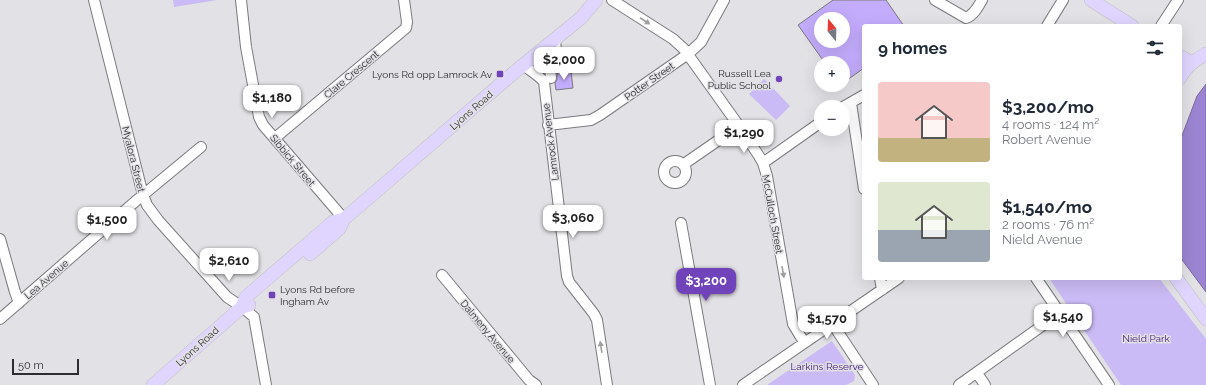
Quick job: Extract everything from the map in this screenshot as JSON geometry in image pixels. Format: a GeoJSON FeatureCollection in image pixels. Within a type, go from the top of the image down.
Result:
{"type":"FeatureCollection","features":[{"type":"Feature","properties":{"kind":"main road","name":"Lyons Road"},"geometry":{"type":"LineString","coordinates":[[153,385],[165,380],[242,307],[252,304],[329,238],[339,229],[344,219],[581,18],[596,0]]}},
{"type":"Feature","properties":{"kind":"main road"},"geometry":{"type":"LineString","coordinates":[[1092,0],[1128,24]]}},
{"type":"Feature","properties":{"kind":"main road"},"geometry":{"type":"LineString","coordinates":[[1182,74],[1184,69],[1206,54]]}},
{"type":"Feature","properties":{"kind":"main road"},"geometry":{"type":"LineString","coordinates":[[1182,57],[1192,63]]}},
{"type":"Feature","properties":{"kind":"main road"},"geometry":{"type":"LineString","coordinates":[[1177,280],[1206,319]]}},
{"type":"Feature","properties":{"kind":"street","name":"Myalora Street"},"geometry":{"type":"LineString","coordinates":[[94,0],[143,195],[147,205],[158,220],[227,297],[254,317],[266,385]]}},
{"type":"Feature","properties":{"kind":"street","name":"Sibbick Street"},"geometry":{"type":"LineString","coordinates":[[241,0],[246,47],[259,116],[264,125],[344,219]]}},
{"type":"Feature","properties":{"kind":"street","name":"Clare Crescent"},"geometry":{"type":"LineString","coordinates":[[275,138],[406,28],[407,22],[404,0]]}},
{"type":"Feature","properties":{"kind":"street","name":"McCulloch Street"},"geometry":{"type":"LineString","coordinates":[[612,0],[674,40],[688,54],[739,126],[763,163],[767,176],[793,324],[804,342]]}},
{"type":"Feature","properties":{"kind":"street","name":"Potter Street"},"geometry":{"type":"LineString","coordinates":[[548,125],[591,120],[688,54],[701,42],[724,0]]}},
{"type":"Feature","properties":{"kind":"street"},"geometry":{"type":"LineString","coordinates":[[935,0],[959,21],[971,16],[976,11],[982,0]]}},
{"type":"Feature","properties":{"kind":"street"},"geometry":{"type":"LineString","coordinates":[[1047,24],[1063,0]]}},
{"type":"Feature","properties":{"kind":"street"},"geometry":{"type":"LineString","coordinates":[[1162,24],[1178,0]]}},
{"type":"Feature","properties":{"kind":"street"},"geometry":{"type":"LineString","coordinates":[[555,39],[556,52]]}},
{"type":"Feature","properties":{"kind":"street"},"geometry":{"type":"LineString","coordinates":[[536,56],[551,73]]}},
{"type":"Feature","properties":{"kind":"street","name":"Lamrock Avenue"},"geometry":{"type":"LineString","coordinates":[[524,65],[540,77],[544,82],[567,276],[569,282],[594,314],[607,385]]}},
{"type":"Feature","properties":{"kind":"street"},"geometry":{"type":"LineString","coordinates":[[850,103],[862,96]]}},
{"type":"Feature","properties":{"kind":"street"},"geometry":{"type":"LineString","coordinates":[[850,120],[862,179]]}},
{"type":"Feature","properties":{"kind":"street"},"geometry":{"type":"LineString","coordinates":[[684,164],[739,126]]}},
{"type":"Feature","properties":{"kind":"street"},"geometry":{"type":"LineString","coordinates":[[763,163],[814,127]]}},
{"type":"Feature","properties":{"kind":"street","name":"Lea Avenue"},"geometry":{"type":"LineString","coordinates":[[0,319],[143,195],[201,147]]}},
{"type":"Feature","properties":{"kind":"street"},"geometry":{"type":"LineString","coordinates":[[681,223],[710,385]]}},
{"type":"Feature","properties":{"kind":"street"},"geometry":{"type":"LineString","coordinates":[[0,239],[19,302]]}},
{"type":"Feature","properties":{"kind":"street","name":"Dalmeny Avenue"},"geometry":{"type":"LineString","coordinates":[[442,275],[529,380],[536,385]]}},
{"type":"Feature","properties":{"kind":"street"},"geometry":{"type":"LineString","coordinates":[[880,280],[882,290]]}},
{"type":"Feature","properties":{"kind":"street"},"geometry":{"type":"LineString","coordinates":[[743,385],[896,280]]}},
{"type":"Feature","properties":{"kind":"street"},"geometry":{"type":"LineString","coordinates":[[1037,280],[1109,385]]}},
{"type":"Feature","properties":{"kind":"street"},"geometry":{"type":"LineString","coordinates":[[959,385],[1060,313]]}},
{"type":"Feature","properties":{"kind":"street"},"geometry":{"type":"LineString","coordinates":[[832,323],[871,384]]}},
{"type":"Feature","properties":{"kind":"street"},"geometry":{"type":"LineString","coordinates":[[977,373],[985,385]]}},
{"type":"Feature","properties":{"kind":"green space"},"geometry":{"type":"Polygon","coordinates":[[[173,0],[217,0],[174,7],[173,0]]]}},
{"type":"Feature","properties":{"kind":"green space"},"geometry":{"type":"Polygon","coordinates":[[[764,79],[790,106],[776,120],[749,94],[764,79]]]}},
{"type":"Feature","properties":{"kind":"green space","name":"Nield Park"},"geometry":{"type":"Polygon","coordinates":[[[1050,280],[1161,280],[1206,339],[1206,385],[1121,385],[1050,280]]]}},
{"type":"Feature","properties":{"kind":"green space","name":"Larkins Reserve"},"geometry":{"type":"Polygon","coordinates":[[[832,341],[855,375],[854,381],[846,385],[767,385],[832,341]]]}},
{"type":"Feature","properties":{"kind":"shaded area"},"geometry":{"type":"Polygon","coordinates":[[[1206,84],[1206,292],[1182,260],[1182,136],[1197,96],[1206,84]]]}},
{"type":"Feature","properties":{"kind":"building"},"geometry":{"type":"Polygon","coordinates":[[[833,0],[886,0],[903,24],[862,24],[862,69],[850,78],[850,56],[820,56],[814,48],[850,48],[850,12],[816,12],[833,0]]]}},
{"type":"Feature","properties":{"kind":"building"},"geometry":{"type":"Polygon","coordinates":[[[814,14],[814,48],[798,25],[814,14]]]}},
{"type":"Feature","properties":{"kind":"building"},"geometry":{"type":"Polygon","coordinates":[[[571,71],[573,88],[556,90],[555,83],[557,80],[557,73],[571,71]]]}},
{"type":"Feature","properties":{"kind":"place","name":"Lyons Rd opp Lamrock Av"},"geometry":{"type":"Point","coordinates":[500,74]}},
{"type":"Feature","properties":{"kind":"place","name":"Russell Lea Public School"},"geometry":{"type":"Point","coordinates":[779,79]}},
{"type":"Feature","properties":{"kind":"place","name":"Lyons Rd before Ingham Av"},"geometry":{"type":"Point","coordinates":[272,295]}}]}
